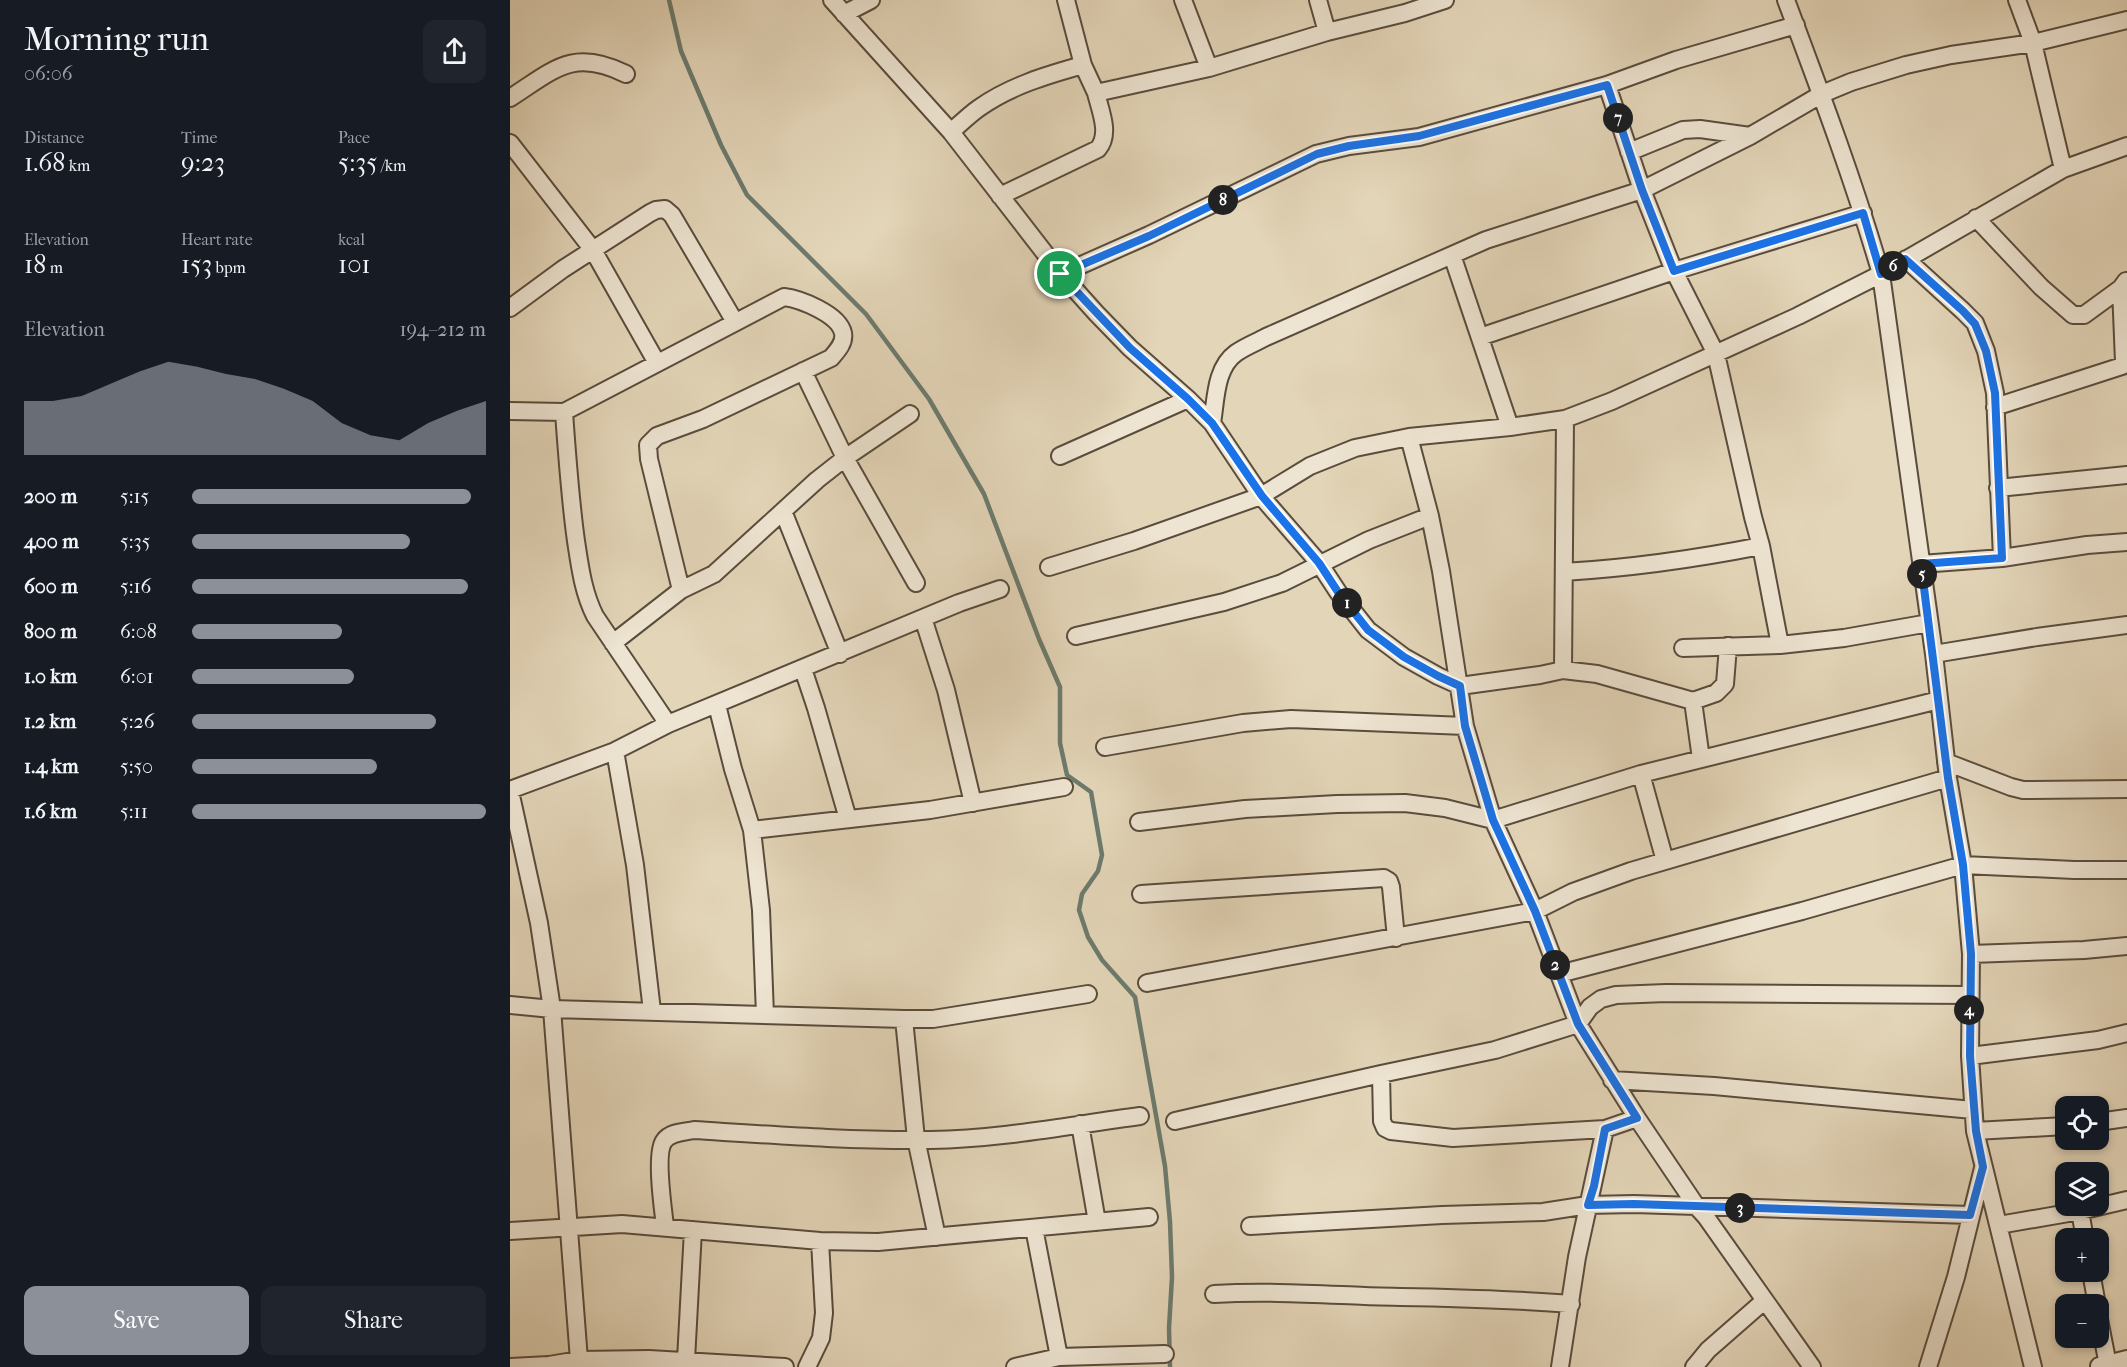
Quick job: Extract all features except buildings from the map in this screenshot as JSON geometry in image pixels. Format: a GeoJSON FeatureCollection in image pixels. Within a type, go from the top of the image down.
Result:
{"type":"FeatureCollection","features":[{"type":"Feature","properties":{"kind":"street"},"geometry":{"type":"LineString","coordinates":[[832,0],[951,132],[1060,274],[1130,348],[1212,423],[1262,496],[1319,563],[1368,630],[1404,657],[1460,686],[1563,670],[1597,674],[1693,700],[1716,693],[1725,684],[1728,646]]}},
{"type":"Feature","properties":{"kind":"street"},"geometry":{"type":"LineString","coordinates":[[844,14],[871,0]]}},
{"type":"Feature","properties":{"kind":"street"},"geometry":{"type":"LineString","coordinates":[[1000,196],[1098,149],[1103,143],[1103,122],[1096,93],[1083,66],[1066,0]]}},
{"type":"Feature","properties":{"kind":"street"},"geometry":{"type":"LineString","coordinates":[[1183,0],[1209,68]]}},
{"type":"Feature","properties":{"kind":"street"},"geometry":{"type":"LineString","coordinates":[[1318,0],[1327,32]]}},
{"type":"Feature","properties":{"kind":"street"},"geometry":{"type":"LineString","coordinates":[[1096,93],[1209,68],[1327,32],[1406,13],[1445,0]]}},
{"type":"Feature","properties":{"kind":"street"},"geometry":{"type":"LineString","coordinates":[[1786,0],[1822,94],[1863,213],[1881,274],[1934,654],[1947,770],[1963,865],[1971,954],[1969,995],[1973,1110],[1983,1167],[2032,1367]]}},
{"type":"Feature","properties":{"kind":"street"},"geometry":{"type":"LineString","coordinates":[[2017,0],[2033,43],[2063,169]]}},
{"type":"Feature","properties":{"kind":"street"},"geometry":{"type":"LineString","coordinates":[[1212,423],[1219,378],[1225,365],[1235,353],[1266,337],[1452,255],[1505,234],[1642,190],[1750,136],[1822,94],[1851,82],[1906,65],[1951,55],[2033,43],[2127,20]]}},
{"type":"Feature","properties":{"kind":"street"},"geometry":{"type":"LineString","coordinates":[[1060,274],[1149,236],[1317,154],[1349,146],[1419,136],[1607,85],[1676,60],[1796,25]]}},
{"type":"Feature","properties":{"kind":"street"},"geometry":{"type":"LineString","coordinates":[[510,98],[557,68],[571,63],[585,61],[606,64],[626,74]]}},
{"type":"Feature","properties":{"kind":"street"},"geometry":{"type":"LineString","coordinates":[[951,132],[979,108],[1007,92],[1056,73],[1083,66]]}},
{"type":"Feature","properties":{"kind":"street"},"geometry":{"type":"LineString","coordinates":[[1607,85],[1642,190],[1674,271],[1716,354],[1761,546],[1780,645]]}},
{"type":"Feature","properties":{"kind":"street"},"geometry":{"type":"LineString","coordinates":[[1629,152],[1683,129],[1750,136]]}},
{"type":"Feature","properties":{"kind":"street"},"geometry":{"type":"LineString","coordinates":[[510,143],[593,250],[657,363]]}},
{"type":"Feature","properties":{"kind":"street"},"geometry":{"type":"LineString","coordinates":[[1049,567],[1134,542],[1262,496],[1310,466],[1355,448],[1409,437],[1565,419],[1612,401],[1798,316],[1881,274],[2063,169],[2127,147]]}},
{"type":"Feature","properties":{"kind":"street"},"geometry":{"type":"LineString","coordinates":[[510,308],[650,213],[665,208],[672,215],[735,322]]}},
{"type":"Feature","properties":{"kind":"street"},"geometry":{"type":"LineString","coordinates":[[1480,337],[1674,271],[1863,213]]}},
{"type":"Feature","properties":{"kind":"street"},"geometry":{"type":"LineString","coordinates":[[1976,218],[2041,287],[2073,315],[2084,315],[2124,284]]}},
{"type":"Feature","properties":{"kind":"street"},"geometry":{"type":"LineString","coordinates":[[1452,255],[1510,427]]}},
{"type":"Feature","properties":{"kind":"street"},"geometry":{"type":"LineString","coordinates":[[1905,259],[1975,324],[1986,351],[1995,393],[2002,558]]}},
{"type":"Feature","properties":{"kind":"street"},"geometry":{"type":"LineString","coordinates":[[1995,407],[2122,366],[2124,362],[2124,284]]}},
{"type":"Feature","properties":{"kind":"street"},"geometry":{"type":"LineString","coordinates":[[510,411],[564,411],[784,297],[797,299],[818,308],[839,325],[843,334],[841,347],[831,358],[703,418],[657,436],[648,446],[649,459],[681,590]]}},
{"type":"Feature","properties":{"kind":"street"},"geometry":{"type":"LineString","coordinates":[[803,371],[845,458],[916,584]]}},
{"type":"Feature","properties":{"kind":"street"},"geometry":{"type":"LineString","coordinates":[[1060,456],[1188,399]]}},
{"type":"Feature","properties":{"kind":"street"},"geometry":{"type":"LineString","coordinates":[[564,411],[570,494],[582,582],[588,602],[595,616],[668,724]]}},
{"type":"Feature","properties":{"kind":"street"},"geometry":{"type":"LineString","coordinates":[[613,643],[681,590],[714,574],[845,458],[910,414]]}},
{"type":"Feature","properties":{"kind":"street"},"geometry":{"type":"LineString","coordinates":[[1563,670],[1565,419]]}},
{"type":"Feature","properties":{"kind":"street"},"geometry":{"type":"LineString","coordinates":[[1409,437],[1430,516],[1465,726],[1493,820],[1535,911],[1578,1024],[1612,1080],[1697,1207],[1812,1367]]}},
{"type":"Feature","properties":{"kind":"street"},"geometry":{"type":"LineString","coordinates":[[1998,488],[2127,475]]}},
{"type":"Feature","properties":{"kind":"street"},"geometry":{"type":"LineString","coordinates":[[783,511],[840,654]]}},
{"type":"Feature","properties":{"kind":"street"},"geometry":{"type":"LineString","coordinates":[[1076,636],[1224,602],[1282,583],[1319,563],[1430,516]]}},
{"type":"Feature","properties":{"kind":"street"},"geometry":{"type":"LineString","coordinates":[[1921,564],[2002,558],[2087,545],[2127,542]]}},
{"type":"Feature","properties":{"kind":"street"},"geometry":{"type":"LineString","coordinates":[[1564,572],[1604,570],[1702,558],[1761,546]]}},
{"type":"Feature","properties":{"kind":"street"},"geometry":{"type":"LineString","coordinates":[[579,1360],[552,1009],[539,923],[510,790],[615,751],[668,724],[923,618],[1000,589]]}},
{"type":"Feature","properties":{"kind":"street"},"geometry":{"type":"LineString","coordinates":[[923,618],[945,690],[973,803]]}},
{"type":"Feature","properties":{"kind":"street"},"geometry":{"type":"LineString","coordinates":[[1683,648],[1780,645],[1833,639],[1929,623]]}},
{"type":"Feature","properties":{"kind":"street"},"geometry":{"type":"LineString","coordinates":[[1934,654],[2037,637],[2127,626]]}},
{"type":"Feature","properties":{"kind":"street"},"geometry":{"type":"LineString","coordinates":[[803,669],[848,819]]}},
{"type":"Feature","properties":{"kind":"street"},"geometry":{"type":"LineString","coordinates":[[1693,700],[1701,759]]}},
{"type":"Feature","properties":{"kind":"street"},"geometry":{"type":"LineString","coordinates":[[1139,822],[1245,809],[1404,803],[1445,807],[1493,820],[1641,774],[1939,700]]}},
{"type":"Feature","properties":{"kind":"street"},"geometry":{"type":"LineString","coordinates":[[717,705],[733,769],[752,830],[761,910],[765,1015]]}},
{"type":"Feature","properties":{"kind":"street"},"geometry":{"type":"LineString","coordinates":[[1106,747],[1243,723],[1291,720],[1465,726]]}},
{"type":"Feature","properties":{"kind":"street"},"geometry":{"type":"LineString","coordinates":[[615,751],[635,866],[652,1011]]}},
{"type":"Feature","properties":{"kind":"street"},"geometry":{"type":"LineString","coordinates":[[1147,983],[1535,911],[1596,883],[1947,770],[2023,790],[2127,789]]}},
{"type":"Feature","properties":{"kind":"street"},"geometry":{"type":"LineString","coordinates":[[1641,774],[1665,861]]}},
{"type":"Feature","properties":{"kind":"street"},"geometry":{"type":"LineString","coordinates":[[752,830],[930,810],[1064,787]]}},
{"type":"Feature","properties":{"kind":"street"},"geometry":{"type":"LineString","coordinates":[[1559,974],[1963,865],[2127,870]]}},
{"type":"Feature","properties":{"kind":"street"},"geometry":{"type":"LineString","coordinates":[[1141,894],[1384,878],[1392,887],[1396,938]]}},
{"type":"Feature","properties":{"kind":"street"},"geometry":{"type":"LineString","coordinates":[[1971,954],[2127,946]]}},
{"type":"Feature","properties":{"kind":"street"},"geometry":{"type":"LineString","coordinates":[[1175,1121],[1496,1050],[1578,1024],[1595,1003],[1616,995],[1666,993],[1969,995]]}},
{"type":"Feature","properties":{"kind":"street"},"geometry":{"type":"LineString","coordinates":[[510,1005],[552,1009],[933,1019],[1088,994]]}},
{"type":"Feature","properties":{"kind":"street"},"geometry":{"type":"LineString","coordinates":[[904,1019],[916,1140],[937,1237]]}},
{"type":"Feature","properties":{"kind":"street"},"geometry":{"type":"LineString","coordinates":[[1970,1056],[2098,1040],[2127,1033]]}},
{"type":"Feature","properties":{"kind":"street"},"geometry":{"type":"LineString","coordinates":[[1381,1074],[1382,1121],[1385,1128],[1391,1131],[1452,1138],[1605,1129],[1637,1118]]}},
{"type":"Feature","properties":{"kind":"street"},"geometry":{"type":"LineString","coordinates":[[1612,1080],[1713,1086],[1973,1110]]}},
{"type":"Feature","properties":{"kind":"street"},"geometry":{"type":"LineString","coordinates":[[665,1226],[660,1168],[661,1148],[664,1140],[674,1133],[694,1130],[916,1140],[994,1136],[1140,1116]]}},
{"type":"Feature","properties":{"kind":"street"},"geometry":{"type":"LineString","coordinates":[[2109,1120],[2127,1118]]}},
{"type":"Feature","properties":{"kind":"street"},"geometry":{"type":"LineString","coordinates":[[1080,1124],[1097,1222]]}},
{"type":"Feature","properties":{"kind":"street"},"geometry":{"type":"LineString","coordinates":[[1976,1131],[2055,1127]]}},
{"type":"Feature","properties":{"kind":"street"},"geometry":{"type":"LineString","coordinates":[[1560,1367],[1588,1205],[1605,1129]]}},
{"type":"Feature","properties":{"kind":"street"},"geometry":{"type":"LineString","coordinates":[[1928,1367],[1956,1277],[1983,1167]]}},
{"type":"Feature","properties":{"kind":"street"},"geometry":{"type":"LineString","coordinates":[[2109,1204],[2127,1200]]}},
{"type":"Feature","properties":{"kind":"street"},"geometry":{"type":"LineString","coordinates":[[1250,1226],[1442,1215],[1544,1212],[1588,1205],[1634,1204],[1970,1215]]}},
{"type":"Feature","properties":{"kind":"street"},"geometry":{"type":"LineString","coordinates":[[1999,1225],[2055,1215]]}},
{"type":"Feature","properties":{"kind":"street"},"geometry":{"type":"LineString","coordinates":[[510,1231],[622,1224],[820,1241],[878,1242],[1149,1217]]}},
{"type":"Feature","properties":{"kind":"street"},"geometry":{"type":"LineString","coordinates":[[1034,1228],[1059,1357]]}},
{"type":"Feature","properties":{"kind":"street"},"geometry":{"type":"LineString","coordinates":[[686,1360],[693,1230]]}},
{"type":"Feature","properties":{"kind":"street"},"geometry":{"type":"LineString","coordinates":[[807,1367],[821,1338],[824,1313],[820,1241]]}},
{"type":"Feature","properties":{"kind":"street"},"geometry":{"type":"LineString","coordinates":[[1214,1294],[1307,1292],[1365,1296],[1475,1297],[1571,1304]]}},
{"type":"Feature","properties":{"kind":"street"},"geometry":{"type":"LineString","coordinates":[[1694,1367],[1708,1350],[1764,1301]]}},
{"type":"Feature","properties":{"kind":"street"},"geometry":{"type":"LineString","coordinates":[[2101,1348],[2102,1366],[2127,1359]]}},
{"type":"Feature","properties":{"kind":"street"},"geometry":{"type":"LineString","coordinates":[[1015,1367],[1059,1357],[1164,1354]]}},
{"type":"Feature","properties":{"kind":"street"},"geometry":{"type":"LineString","coordinates":[[510,1367],[549,1366],[579,1360],[686,1360],[785,1367]]}},
{"type":"Feature","properties":{"kind":"waterway"},"geometry":{"type":"LineString","coordinates":[[669,0],[681,51],[721,145],[747,195],[866,314],[929,399],[984,494],[1039,639],[1060,687],[1060,743],[1067,775],[1091,792],[1102,855],[1098,871],[1082,894],[1079,910],[1088,937],[1102,960],[1135,997],[1165,1166],[1172,1277],[1169,1328],[1170,1367]]}},
{"type":"Feature","properties":{"kind":"route"},"geometry":{"type":"LineString","coordinates":[[1607,85],[1642,190],[1674,271],[1863,213],[1881,274],[1905,259],[1963,311],[1975,324],[1986,351],[1995,393],[2002,558],[1921,564],[1948,778],[1963,865],[1971,954],[1969,995],[1973,1110],[1983,1167],[1970,1215],[1634,1204],[1588,1205],[1605,1129],[1637,1118],[1578,1024],[1535,911],[1493,820],[1465,726],[1460,686],[1404,657],[1368,630],[1319,563],[1262,496],[1212,423],[1130,348],[1060,274],[1149,236],[1317,154],[1349,146],[1419,136],[1607,85]]}}]}
